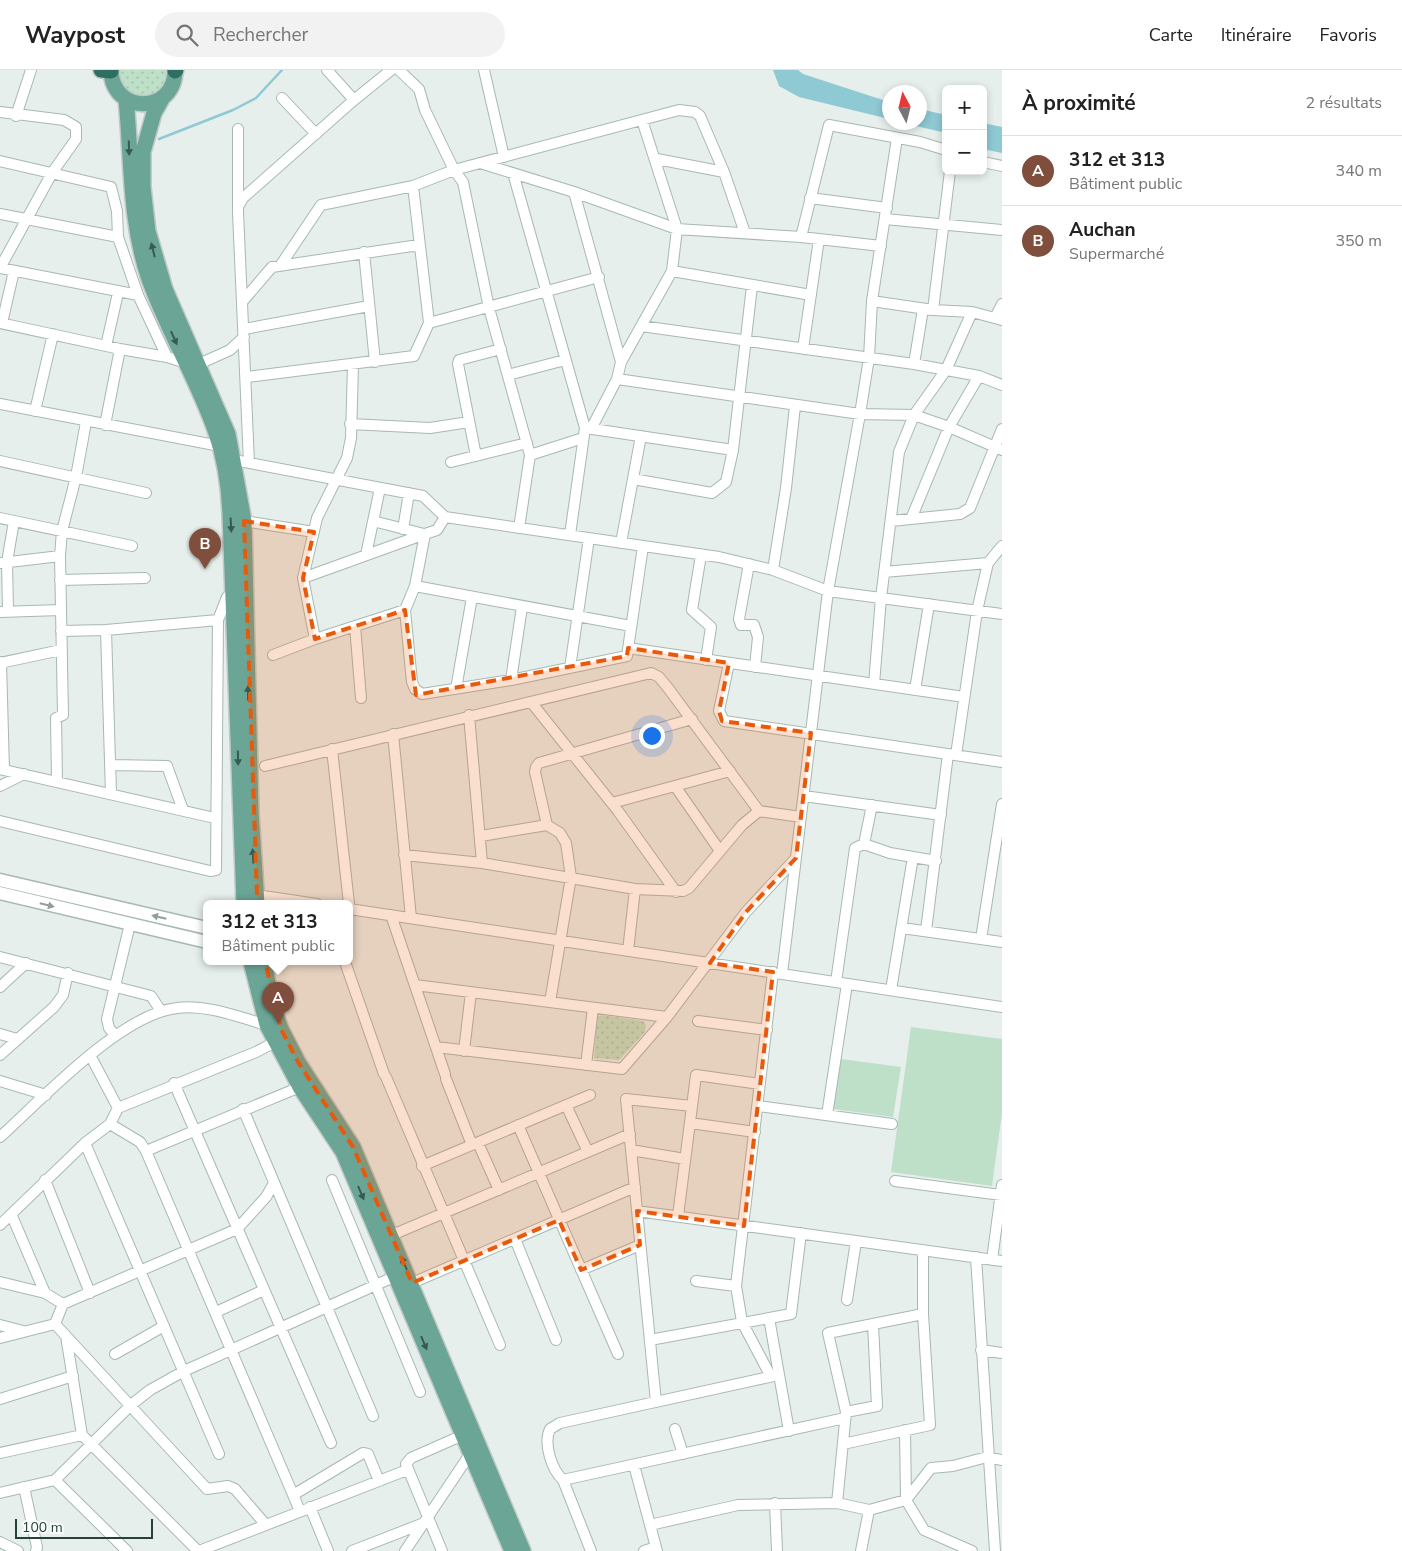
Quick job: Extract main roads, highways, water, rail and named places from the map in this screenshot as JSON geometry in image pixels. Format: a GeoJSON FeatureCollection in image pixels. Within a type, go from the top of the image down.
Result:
{"type":"FeatureCollection","features":[{"type":"Feature","properties":{"kind":"main road"},"geometry":{"type":"LineString","coordinates":[[108,70],[113,84],[126,99],[133,103],[149,104],[163,97]]}},
{"type":"Feature","properties":{"kind":"main road"},"geometry":{"type":"LineString","coordinates":[[176,70],[173,85],[163,97],[154,113],[143,152],[143,187],[148,231],[165,290],[220,446],[229,499],[234,596],[240,842],[252,900]]}},
{"type":"Feature","properties":{"kind":"main road"},"geometry":{"type":"LineString","coordinates":[[126,99],[131,188],[137,236],[158,302],[192,363],[242,462],[252,900]]}},
{"type":"Feature","properties":{"kind":"main road"},"geometry":{"type":"LineString","coordinates":[[252,965],[267,1024],[300,1086],[344,1152],[512,1551]]}},
{"type":"Feature","properties":{"kind":"main road"},"geometry":{"type":"LineString","coordinates":[[265,965],[272,1005],[281,1029],[298,1062],[349,1139],[392,1235],[522,1551]]}},
{"type":"Feature","properties":{"kind":"water"},"geometry":{"type":"Polygon","coordinates":[[[773,70],[798,70],[803,74],[882,100],[882,117],[799,97],[779,86],[773,70]]]}},
{"type":"Feature","properties":{"kind":"water"},"geometry":{"type":"Polygon","coordinates":[[[927,111],[942,114],[942,132],[927,129],[927,111]]]}},
{"type":"Feature","properties":{"kind":"water"},"geometry":{"type":"Polygon","coordinates":[[[987,124],[1002,127],[1002,153],[987,150],[987,124]]]}},
{"type":"Feature","properties":{"kind":"waterway"},"geometry":{"type":"LineString","coordinates":[[159,139],[233,110],[256,98],[282,70]]}},
{"type":"Feature","properties":{"kind":"place","name":"Auchan"},"geometry":{"type":"Point","coordinates":[205,569]}},
{"type":"Feature","properties":{"kind":"place","name":"312 et 313"},"geometry":{"type":"Point","coordinates":[278,1023]}}]}
